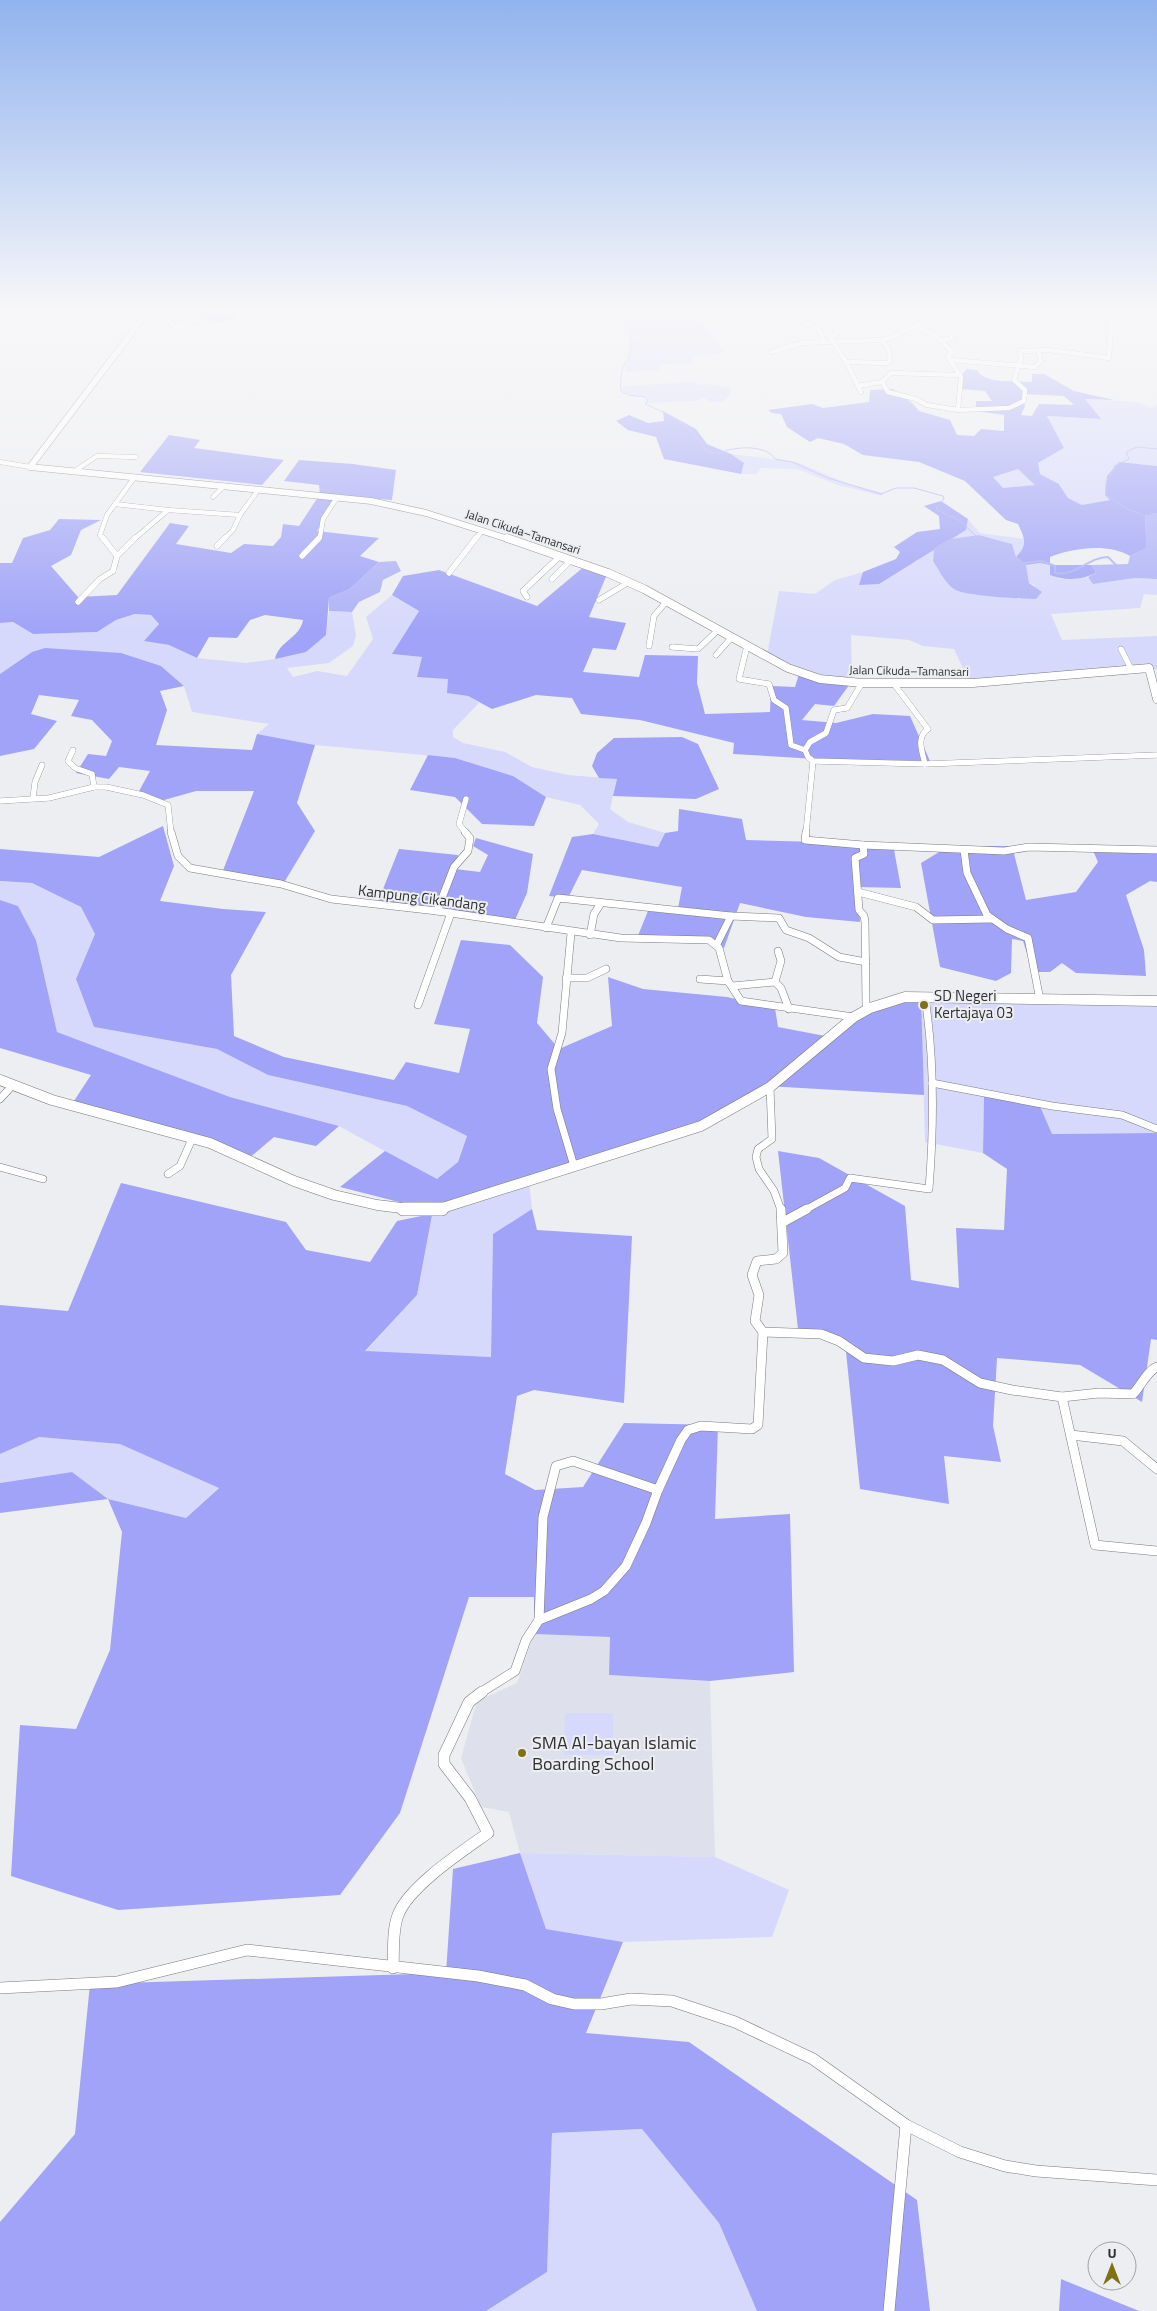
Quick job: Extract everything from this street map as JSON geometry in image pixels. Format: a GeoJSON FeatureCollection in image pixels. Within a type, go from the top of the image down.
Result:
{"type":"FeatureCollection","features":[{"type":"Feature","properties":{"kind":"street"},"geometry":{"type":"LineString","coordinates":[[0,462],[30,467],[66,418]]}},
{"type":"Feature","properties":{"kind":"street"},"geometry":{"type":"LineString","coordinates":[[73,472],[97,456],[136,457]]}},
{"type":"Feature","properties":{"kind":"street","name":"Jalan Cikuda–Tamansari"},"geometry":{"type":"LineString","coordinates":[[30,467],[390,504],[482,531],[629,582],[747,646],[811,677],[862,683],[973,683],[1153,667],[1157,699]]}},
{"type":"Feature","properties":{"kind":"street"},"geometry":{"type":"LineString","coordinates":[[117,556],[100,535],[107,515],[134,478]]}},
{"type":"Feature","properties":{"kind":"street"},"geometry":{"type":"LineString","coordinates":[[213,497],[224,486]]}},
{"type":"Feature","properties":{"kind":"street"},"geometry":{"type":"LineString","coordinates":[[217,546],[233,530],[240,514],[243,513],[258,490]]}},
{"type":"Feature","properties":{"kind":"street"},"geometry":{"type":"LineString","coordinates":[[302,556],[320,537],[323,519],[336,499]]}},
{"type":"Feature","properties":{"kind":"street"},"geometry":{"type":"LineString","coordinates":[[115,504],[168,510],[240,514]]}},
{"type":"Feature","properties":{"kind":"street"},"geometry":{"type":"LineString","coordinates":[[78,602],[100,579],[113,571],[117,556],[141,532],[168,510]]}},
{"type":"Feature","properties":{"kind":"street"},"geometry":{"type":"LineString","coordinates":[[449,573],[482,531]]}},
{"type":"Feature","properties":{"kind":"street"},"geometry":{"type":"LineString","coordinates":[[527,597],[523,591],[559,557]]}},
{"type":"Feature","properties":{"kind":"street"},"geometry":{"type":"LineString","coordinates":[[552,579],[570,560]]}},
{"type":"Feature","properties":{"kind":"street"},"geometry":{"type":"LineString","coordinates":[[599,600],[629,582]]}},
{"type":"Feature","properties":{"kind":"street"},"geometry":{"type":"LineString","coordinates":[[649,646],[651,622],[659,608],[666,602]]}},
{"type":"Feature","properties":{"kind":"street"},"geometry":{"type":"LineString","coordinates":[[672,647],[698,649],[718,630]]}},
{"type":"Feature","properties":{"kind":"street"},"geometry":{"type":"LineString","coordinates":[[716,655],[732,637]]}},
{"type":"Feature","properties":{"kind":"street"},"geometry":{"type":"LineString","coordinates":[[747,646],[739,679],[769,684],[774,700],[786,708],[791,745],[805,750],[808,757],[814,761],[925,764],[1157,755]]}},
{"type":"Feature","properties":{"kind":"street"},"geometry":{"type":"LineString","coordinates":[[1121,650],[1132,669]]}},
{"type":"Feature","properties":{"kind":"street"},"geometry":{"type":"LineString","coordinates":[[805,750],[810,742],[826,734],[834,710],[847,708],[862,683]]}},
{"type":"Feature","properties":{"kind":"street"},"geometry":{"type":"LineString","coordinates":[[894,684],[928,729],[922,733],[920,739],[925,764]]}},
{"type":"Feature","properties":{"kind":"street"},"geometry":{"type":"LineString","coordinates":[[73,750],[68,761],[69,764],[76,769],[92,774],[94,787]]}},
{"type":"Feature","properties":{"kind":"street"},"geometry":{"type":"LineString","coordinates":[[814,761],[805,840],[964,850],[1004,851],[1029,847],[1157,850]]}},
{"type":"Feature","properties":{"kind":"street"},"geometry":{"type":"LineString","coordinates":[[33,798],[35,782],[42,766]]}},
{"type":"Feature","properties":{"kind":"street","name":"Kampung Cikandang"},"geometry":{"type":"LineString","coordinates":[[0,802],[57,796],[94,787],[106,787],[143,795],[168,805],[172,838],[178,858],[182,864],[190,868],[281,884],[331,899],[450,913],[571,933],[621,938],[685,938],[709,940],[717,944]]}},
{"type":"Feature","properties":{"kind":"street"},"geometry":{"type":"LineString","coordinates":[[438,912],[454,867],[468,851],[470,838],[459,824],[466,799]]}},
{"type":"Feature","properties":{"kind":"street"},"geometry":{"type":"LineString","coordinates":[[863,845],[864,854],[855,858],[859,910],[864,916],[865,922],[866,1004],[870,1008]]}},
{"type":"Feature","properties":{"kind":"street"},"geometry":{"type":"LineString","coordinates":[[964,850],[967,873],[987,915],[1007,929],[1028,938],[1040,1000]]}},
{"type":"Feature","properties":{"kind":"street"},"geometry":{"type":"LineString","coordinates":[[858,892],[916,907],[933,920],[993,920]]}},
{"type":"Feature","properties":{"kind":"street"},"geometry":{"type":"LineString","coordinates":[[546,928],[558,898],[731,916],[779,918],[786,930],[809,938],[839,957],[866,962]]}},
{"type":"Feature","properties":{"kind":"street"},"geometry":{"type":"LineString","coordinates":[[590,935],[594,914],[601,903]]}},
{"type":"Feature","properties":{"kind":"street"},"geometry":{"type":"LineString","coordinates":[[418,1005],[450,913]]}},
{"type":"Feature","properties":{"kind":"street"},"geometry":{"type":"LineString","coordinates":[[731,916],[717,944],[721,951],[730,983],[741,1001],[854,1017]]}},
{"type":"Feature","properties":{"kind":"street"},"geometry":{"type":"LineString","coordinates":[[571,933],[562,1033],[551,1069],[557,1109],[574,1166]]}},
{"type":"Feature","properties":{"kind":"street"},"geometry":{"type":"LineString","coordinates":[[775,982],[781,962],[778,951]]}},
{"type":"Feature","properties":{"kind":"street"},"geometry":{"type":"LineString","coordinates":[[566,978],[586,979],[598,976],[606,970]]}},
{"type":"Feature","properties":{"kind":"street"},"geometry":{"type":"LineString","coordinates":[[700,979],[730,983],[775,982],[781,988],[789,1009]]}},
{"type":"Feature","properties":{"kind":"street"},"geometry":{"type":"LineString","coordinates":[[0,1080],[52,1100],[234,1151],[277,1174],[312,1187],[398,1209],[438,1210],[702,1126],[770,1087],[854,1017],[870,1008],[905,997],[1157,1001]]}},
{"type":"Feature","properties":{"kind":"street"},"geometry":{"type":"LineString","coordinates":[[784,1221],[845,1188],[850,1178],[928,1189],[934,1142],[931,1030],[925,998]]}},
{"type":"Feature","properties":{"kind":"street"},"geometry":{"type":"LineString","coordinates":[[932,1083],[1052,1106],[1122,1115],[1131,1118],[1143,1127],[1157,1129]]}},
{"type":"Feature","properties":{"kind":"street"},"geometry":{"type":"LineString","coordinates":[[0,1099],[12,1086]]}},
{"type":"Feature","properties":{"kind":"street"},"geometry":{"type":"LineString","coordinates":[[539,1620],[591,1599],[604,1591],[626,1566],[681,1440],[693,1427],[752,1429],[758,1425],[762,1332],[755,1324],[753,1316],[759,1300],[752,1280],[753,1267],[757,1260],[776,1258],[782,1253],[784,1221],[776,1195],[762,1177],[756,1156],[758,1150],[772,1139],[770,1087]]}},
{"type":"Feature","properties":{"kind":"street"},"geometry":{"type":"LineString","coordinates":[[168,1174],[180,1166],[192,1139]]}},
{"type":"Feature","properties":{"kind":"street"},"geometry":{"type":"LineString","coordinates":[[0,1167],[43,1179]]}},
{"type":"Feature","properties":{"kind":"street"},"geometry":{"type":"LineString","coordinates":[[762,1332],[821,1334],[839,1341],[864,1358],[893,1361],[918,1355],[943,1360],[980,1383],[1012,1390],[1062,1397],[1099,1393],[1133,1394],[1142,1385],[1152,1369],[1157,1367]]}},
{"type":"Feature","properties":{"kind":"street"},"geometry":{"type":"LineString","coordinates":[[1062,1397],[1095,1545],[1157,1551]]}},
{"type":"Feature","properties":{"kind":"street"},"geometry":{"type":"LineString","coordinates":[[1070,1435],[1124,1441],[1157,1469]]}},
{"type":"Feature","properties":{"kind":"street"},"geometry":{"type":"LineString","coordinates":[[393,1968],[398,1916],[403,1904],[450,1860],[488,1833],[470,1798],[444,1764],[444,1755],[469,1702],[515,1671],[526,1640],[539,1620],[543,1517],[556,1466],[573,1461],[658,1490]]}},
{"type":"Feature","properties":{"kind":"street"},"geometry":{"type":"LineString","coordinates":[[0,1988],[117,1982],[247,1950],[393,1968],[478,1976],[525,1985],[552,1999],[574,2004],[601,2004],[631,1999],[672,2002],[694,2006],[735,2022],[813,2059],[882,2106],[906,2125],[960,2152],[1005,2166],[1036,2171],[1157,2180]]}},
{"type":"Feature","properties":{"kind":"street"},"geometry":{"type":"LineString","coordinates":[[889,2311],[896,2251],[906,2125]]}},
{"type":"Feature","properties":{"kind":"shaded area"},"geometry":{"type":"Polygon","coordinates":[[[623,418],[636,418],[648,423],[664,421],[664,418],[676,418],[696,429],[707,444],[731,454],[744,463],[741,474],[664,459],[656,437],[628,430],[616,421],[623,418]]]}},
{"type":"Feature","properties":{"kind":"shaded area"},"geometry":{"type":"Polygon","coordinates":[[[783,418],[943,418],[950,420],[957,435],[974,436],[981,429],[1004,431],[1004,418],[1048,418],[1064,448],[1038,463],[1040,474],[1059,484],[1068,498],[1082,505],[1110,500],[1105,495],[1107,476],[1119,462],[1157,466],[1157,513],[1145,516],[1147,548],[1130,556],[1111,549],[1080,549],[1050,557],[1050,565],[1040,563],[1026,565],[1016,557],[1024,545],[1018,524],[1006,520],[965,481],[919,462],[863,455],[844,444],[818,438],[810,442],[787,427],[783,418]],[[1018,469],[993,477],[1003,488],[1035,485],[1018,469]]]}},
{"type":"Feature","properties":{"kind":"shaded area"},"geometry":{"type":"Polygon","coordinates":[[[1048,418],[1157,418],[1157,466],[1119,462],[1110,500],[1082,505],[1068,498],[1060,484],[1040,474],[1038,463],[1064,448],[1048,418]]]}},
{"type":"Feature","properties":{"kind":"shaded area"},"geometry":{"type":"Polygon","coordinates":[[[169,435],[200,440],[194,448],[284,460],[262,485],[140,472],[169,435]]]}},
{"type":"Feature","properties":{"kind":"shaded area"},"geometry":{"type":"Polygon","coordinates":[[[731,454],[797,462],[846,483],[883,493],[882,496],[838,485],[797,469],[761,468],[756,474],[741,474],[744,463],[731,454]]]}},
{"type":"Feature","properties":{"kind":"shaded area"},"geometry":{"type":"Polygon","coordinates":[[[299,460],[353,464],[396,470],[392,500],[320,495],[319,485],[284,481],[299,460]]]}},
{"type":"Feature","properties":{"kind":"shaded area"},"geometry":{"type":"Polygon","coordinates":[[[1018,469],[1036,485],[1003,488],[992,476],[1018,469]]]}},
{"type":"Feature","properties":{"kind":"shaded area"},"geometry":{"type":"Polygon","coordinates":[[[318,497],[337,499],[317,531],[379,538],[360,556],[379,562],[350,589],[329,598],[326,635],[306,652],[275,659],[281,648],[298,631],[303,620],[265,615],[250,620],[237,638],[209,637],[197,658],[169,645],[144,641],[159,624],[151,615],[135,614],[116,620],[97,632],[33,634],[13,622],[0,623],[0,563],[12,563],[23,538],[50,530],[59,519],[101,520],[81,530],[71,555],[51,566],[78,597],[117,595],[170,523],[189,526],[176,544],[231,553],[244,544],[273,546],[281,537],[283,524],[299,526],[318,497]]]}},
{"type":"Feature","properties":{"kind":"shaded area"},"geometry":{"type":"Polygon","coordinates":[[[941,501],[968,519],[966,530],[879,584],[859,585],[863,572],[896,559],[900,552],[894,547],[917,532],[940,529],[939,516],[924,506],[941,501]]]}},
{"type":"Feature","properties":{"kind":"shaded area"},"geometry":{"type":"Polygon","coordinates":[[[1157,513],[1157,579],[1135,578],[1093,584],[1088,577],[1096,573],[1092,565],[1128,564],[1130,556],[1146,548],[1145,516],[1157,513]]]}},
{"type":"Feature","properties":{"kind":"shaded area"},"geometry":{"type":"Polygon","coordinates":[[[968,519],[980,533],[1026,539],[1025,548],[1016,557],[1012,544],[979,535],[950,539],[966,530],[968,519]]]}},
{"type":"Feature","properties":{"kind":"shaded area"},"geometry":{"type":"Polygon","coordinates":[[[979,535],[1012,544],[1016,557],[1026,565],[1029,583],[1042,592],[1036,599],[969,594],[954,589],[948,583],[933,561],[934,548],[950,539],[979,535]]]}},
{"type":"Feature","properties":{"kind":"shaded area"},"geometry":{"type":"Polygon","coordinates":[[[934,548],[933,561],[970,594],[1020,599],[1035,585],[1029,583],[1026,565],[1040,563],[1050,565],[1050,575],[1061,579],[1088,577],[1093,584],[1135,578],[1157,579],[1157,595],[1144,594],[1140,608],[1051,614],[1062,640],[1157,636],[1157,669],[969,681],[954,649],[923,646],[909,640],[851,635],[852,681],[799,674],[767,655],[779,591],[815,594],[835,580],[863,572],[860,585],[916,562],[934,548]]]}},
{"type":"Feature","properties":{"kind":"shaded area"},"geometry":{"type":"Polygon","coordinates":[[[396,561],[401,571],[383,580],[380,592],[359,602],[352,612],[329,611],[329,598],[350,589],[379,562],[396,561]]]}},
{"type":"Feature","properties":{"kind":"shaded area"},"geometry":{"type":"Polygon","coordinates":[[[586,565],[608,572],[589,617],[626,623],[616,650],[593,648],[583,672],[639,677],[645,655],[698,656],[697,683],[705,714],[770,712],[771,686],[795,687],[799,674],[852,681],[834,706],[815,704],[802,720],[836,723],[873,714],[910,716],[930,761],[833,760],[733,754],[734,743],[640,720],[581,714],[572,698],[536,695],[492,709],[468,696],[447,693],[448,679],[417,677],[422,657],[392,654],[419,611],[392,595],[403,576],[439,570],[537,606],[586,565]]]}},
{"type":"Feature","properties":{"kind":"shaded area"},"geometry":{"type":"Polygon","coordinates":[[[1050,565],[1092,565],[1096,573],[1073,579],[1050,575],[1050,565]]]}},
{"type":"Feature","properties":{"kind":"shaded area"},"geometry":{"type":"Polygon","coordinates":[[[392,595],[419,611],[393,654],[422,657],[449,679],[448,693],[468,696],[479,703],[453,730],[453,737],[463,743],[505,752],[532,767],[568,775],[617,779],[610,809],[628,822],[665,833],[658,847],[593,834],[599,824],[580,805],[546,797],[513,776],[455,758],[315,745],[257,734],[269,724],[192,712],[184,686],[161,666],[32,652],[0,674],[0,623],[13,622],[33,634],[97,632],[116,620],[136,614],[151,615],[159,624],[145,641],[169,645],[197,658],[246,663],[275,659],[326,635],[329,611],[352,612],[356,635],[353,646],[329,663],[287,668],[293,677],[317,671],[347,676],[373,639],[366,617],[392,595]]]}},
{"type":"Feature","properties":{"kind":"shaded area"},"geometry":{"type":"Polygon","coordinates":[[[45,648],[121,653],[161,666],[184,686],[160,691],[167,710],[156,745],[252,750],[257,734],[315,745],[297,803],[315,831],[282,886],[222,873],[254,791],[196,791],[157,802],[138,793],[150,771],[119,767],[109,779],[76,773],[88,754],[106,756],[112,741],[92,720],[71,716],[79,700],[39,695],[31,714],[57,721],[34,749],[0,756],[0,674],[32,652],[45,648]]]}},
{"type":"Feature","properties":{"kind":"shaded area"},"geometry":{"type":"Polygon","coordinates":[[[682,737],[698,744],[719,789],[696,799],[613,796],[617,779],[599,778],[592,766],[597,753],[614,738],[682,737]]]}},
{"type":"Feature","properties":{"kind":"shaded area"},"geometry":{"type":"Polygon","coordinates":[[[428,755],[455,758],[513,776],[546,797],[534,826],[482,824],[455,797],[410,790],[428,755]]]}},
{"type":"Feature","properties":{"kind":"shaded area"},"geometry":{"type":"Polygon","coordinates":[[[679,809],[742,819],[746,840],[893,844],[901,888],[858,887],[860,922],[806,917],[740,903],[724,948],[682,936],[637,938],[648,911],[677,914],[682,887],[582,870],[568,898],[549,896],[572,837],[593,834],[658,847],[665,833],[678,831],[679,809]]]}},
{"type":"Feature","properties":{"kind":"shaded area"},"geometry":{"type":"Polygon","coordinates":[[[163,826],[174,866],[160,901],[266,912],[231,975],[234,1036],[284,1057],[394,1080],[406,1062],[459,1073],[470,1029],[434,1024],[461,940],[510,945],[543,977],[537,1023],[559,1049],[612,1026],[608,977],[643,989],[727,997],[775,1008],[778,1027],[825,1036],[853,1012],[921,997],[924,1095],[766,1086],[697,1128],[432,1215],[417,1295],[365,1351],[491,1357],[493,1234],[532,1209],[537,1230],[632,1236],[624,1403],[534,1390],[517,1396],[505,1474],[535,1490],[583,1487],[624,1423],[718,1425],[715,1519],[790,1514],[794,1672],[710,1681],[609,1675],[610,1637],[534,1634],[534,1597],[469,1597],[400,1813],[340,1895],[118,1910],[11,1876],[20,1725],[76,1729],[110,1650],[122,1532],[108,1499],[186,1518],[219,1488],[120,1444],[39,1437],[0,1454],[0,1305],[68,1311],[121,1183],[286,1222],[306,1250],[370,1262],[397,1221],[431,1214],[399,1202],[340,1187],[385,1151],[437,1179],[458,1162],[467,1136],[407,1106],[268,1075],[217,1049],[94,1027],[76,979],[95,934],[81,907],[32,883],[0,881],[0,849],[99,857],[163,826]]]}},
{"type":"Feature","properties":{"kind":"shaded area"},"geometry":{"type":"Polygon","coordinates":[[[476,838],[533,854],[527,893],[515,920],[377,904],[399,849],[458,855],[455,869],[480,872],[488,855],[473,846],[476,838]]]}},
{"type":"Feature","properties":{"kind":"shaded area"},"geometry":{"type":"Polygon","coordinates":[[[949,846],[1012,846],[1026,900],[1076,892],[1098,862],[1091,846],[1157,846],[1157,882],[1150,881],[1126,895],[1144,950],[1146,976],[1076,973],[1062,963],[1050,972],[1033,972],[1023,941],[1012,939],[1011,973],[996,981],[940,967],[921,863],[949,846]]]}},
{"type":"Feature","properties":{"kind":"shaded area"},"geometry":{"type":"Polygon","coordinates":[[[0,881],[32,883],[81,907],[95,934],[76,979],[94,1027],[217,1049],[268,1075],[407,1106],[467,1136],[458,1162],[437,1180],[339,1126],[230,1097],[57,1032],[36,940],[18,906],[0,900],[0,881]]]}},
{"type":"Feature","properties":{"kind":"shaded area"},"geometry":{"type":"Polygon","coordinates":[[[0,900],[18,906],[36,940],[57,1032],[230,1097],[339,1126],[316,1146],[274,1137],[248,1159],[70,1107],[91,1075],[0,1048],[0,900]]]}},
{"type":"Feature","properties":{"kind":"shaded area"},"geometry":{"type":"Polygon","coordinates":[[[921,997],[1157,1002],[1157,1133],[1051,1134],[984,1096],[983,1153],[925,1142],[921,997]]]}},
{"type":"Feature","properties":{"kind":"shaded area"},"geometry":{"type":"Polygon","coordinates":[[[984,1095],[1039,1104],[1052,1134],[1157,1133],[1157,1340],[1151,1339],[1142,1402],[1080,1365],[997,1358],[993,1426],[1001,1462],[944,1456],[949,1504],[860,1489],[845,1342],[798,1329],[778,1151],[819,1158],[905,1206],[911,1280],[959,1288],[956,1228],[1004,1230],[1007,1169],[983,1153],[984,1095]]]}},
{"type":"Feature","properties":{"kind":"shaded area"},"geometry":{"type":"Polygon","coordinates":[[[529,1180],[532,1209],[493,1234],[491,1357],[365,1352],[417,1295],[432,1215],[529,1180]]]}},
{"type":"Feature","properties":{"kind":"shaded area"},"geometry":{"type":"Polygon","coordinates":[[[39,1437],[121,1444],[219,1487],[186,1518],[108,1499],[72,1472],[0,1483],[0,1454],[39,1437]]]}},
{"type":"Feature","properties":{"kind":"shaded area"},"geometry":{"type":"Polygon","coordinates":[[[72,1472],[108,1499],[0,1513],[0,1483],[72,1472]]]}},
{"type":"Feature","properties":{"kind":"shaded area"},"geometry":{"type":"Polygon","coordinates":[[[534,1634],[610,1637],[609,1675],[710,1681],[715,1857],[520,1853],[509,1812],[481,1807],[461,1758],[477,1701],[517,1683],[534,1634]]]}},
{"type":"Feature","properties":{"kind":"shaded area"},"geometry":{"type":"Polygon","coordinates":[[[565,1713],[613,1713],[613,1755],[564,1755],[565,1713]]]}},
{"type":"Feature","properties":{"kind":"shaded area"},"geometry":{"type":"Polygon","coordinates":[[[520,1853],[715,1857],[789,1890],[772,1937],[623,1942],[546,1929],[520,1853]]]}},
{"type":"Feature","properties":{"kind":"shaded area"},"geometry":{"type":"Polygon","coordinates":[[[520,1853],[546,1929],[623,1942],[586,2033],[689,2042],[917,2200],[930,2311],[757,2311],[719,2223],[642,2129],[552,2133],[547,2272],[486,2311],[0,2311],[0,2222],[75,2134],[90,1984],[446,1973],[453,1869],[520,1853]]]}},
{"type":"Feature","properties":{"kind":"shaded area"},"geometry":{"type":"Polygon","coordinates":[[[642,2129],[719,2223],[757,2311],[486,2311],[547,2272],[552,2133],[642,2129]]]}},
{"type":"Feature","properties":{"kind":"shaded area"},"geometry":{"type":"Polygon","coordinates":[[[1061,2279],[1139,2311],[1059,2311],[1061,2279]]]}},
{"type":"Feature","properties":{"kind":"waterway"},"geometry":{"type":"LineString","coordinates":[[673,418],[694,434],[706,451],[719,454],[732,449],[757,449],[771,454],[775,459],[792,462],[828,478],[881,494],[896,488],[914,488],[943,496],[944,499],[936,508],[937,510],[960,521],[978,538]]}},
{"type":"Feature","properties":{"kind":"waterway"},"geometry":{"type":"LineString","coordinates":[[1148,517],[1125,508],[1106,495],[1106,482],[1114,470],[1114,466],[1129,459],[1126,452],[1137,447],[1157,449]]}},
{"type":"Feature","properties":{"kind":"waterway"},"geometry":{"type":"LineString","coordinates":[[1023,563],[1042,561],[1055,566],[1055,573],[1076,570],[1094,560],[1108,557],[1116,565]]}},
{"type":"Feature","properties":{"kind":"place","name":"SD Negeri Kertajaya 03"},"geometry":{"type":"Point","coordinates":[924,1005]}},
{"type":"Feature","properties":{"kind":"place","name":"SMA Al-bayan Islamic Boarding School"},"geometry":{"type":"Point","coordinates":[522,1753]}}]}
